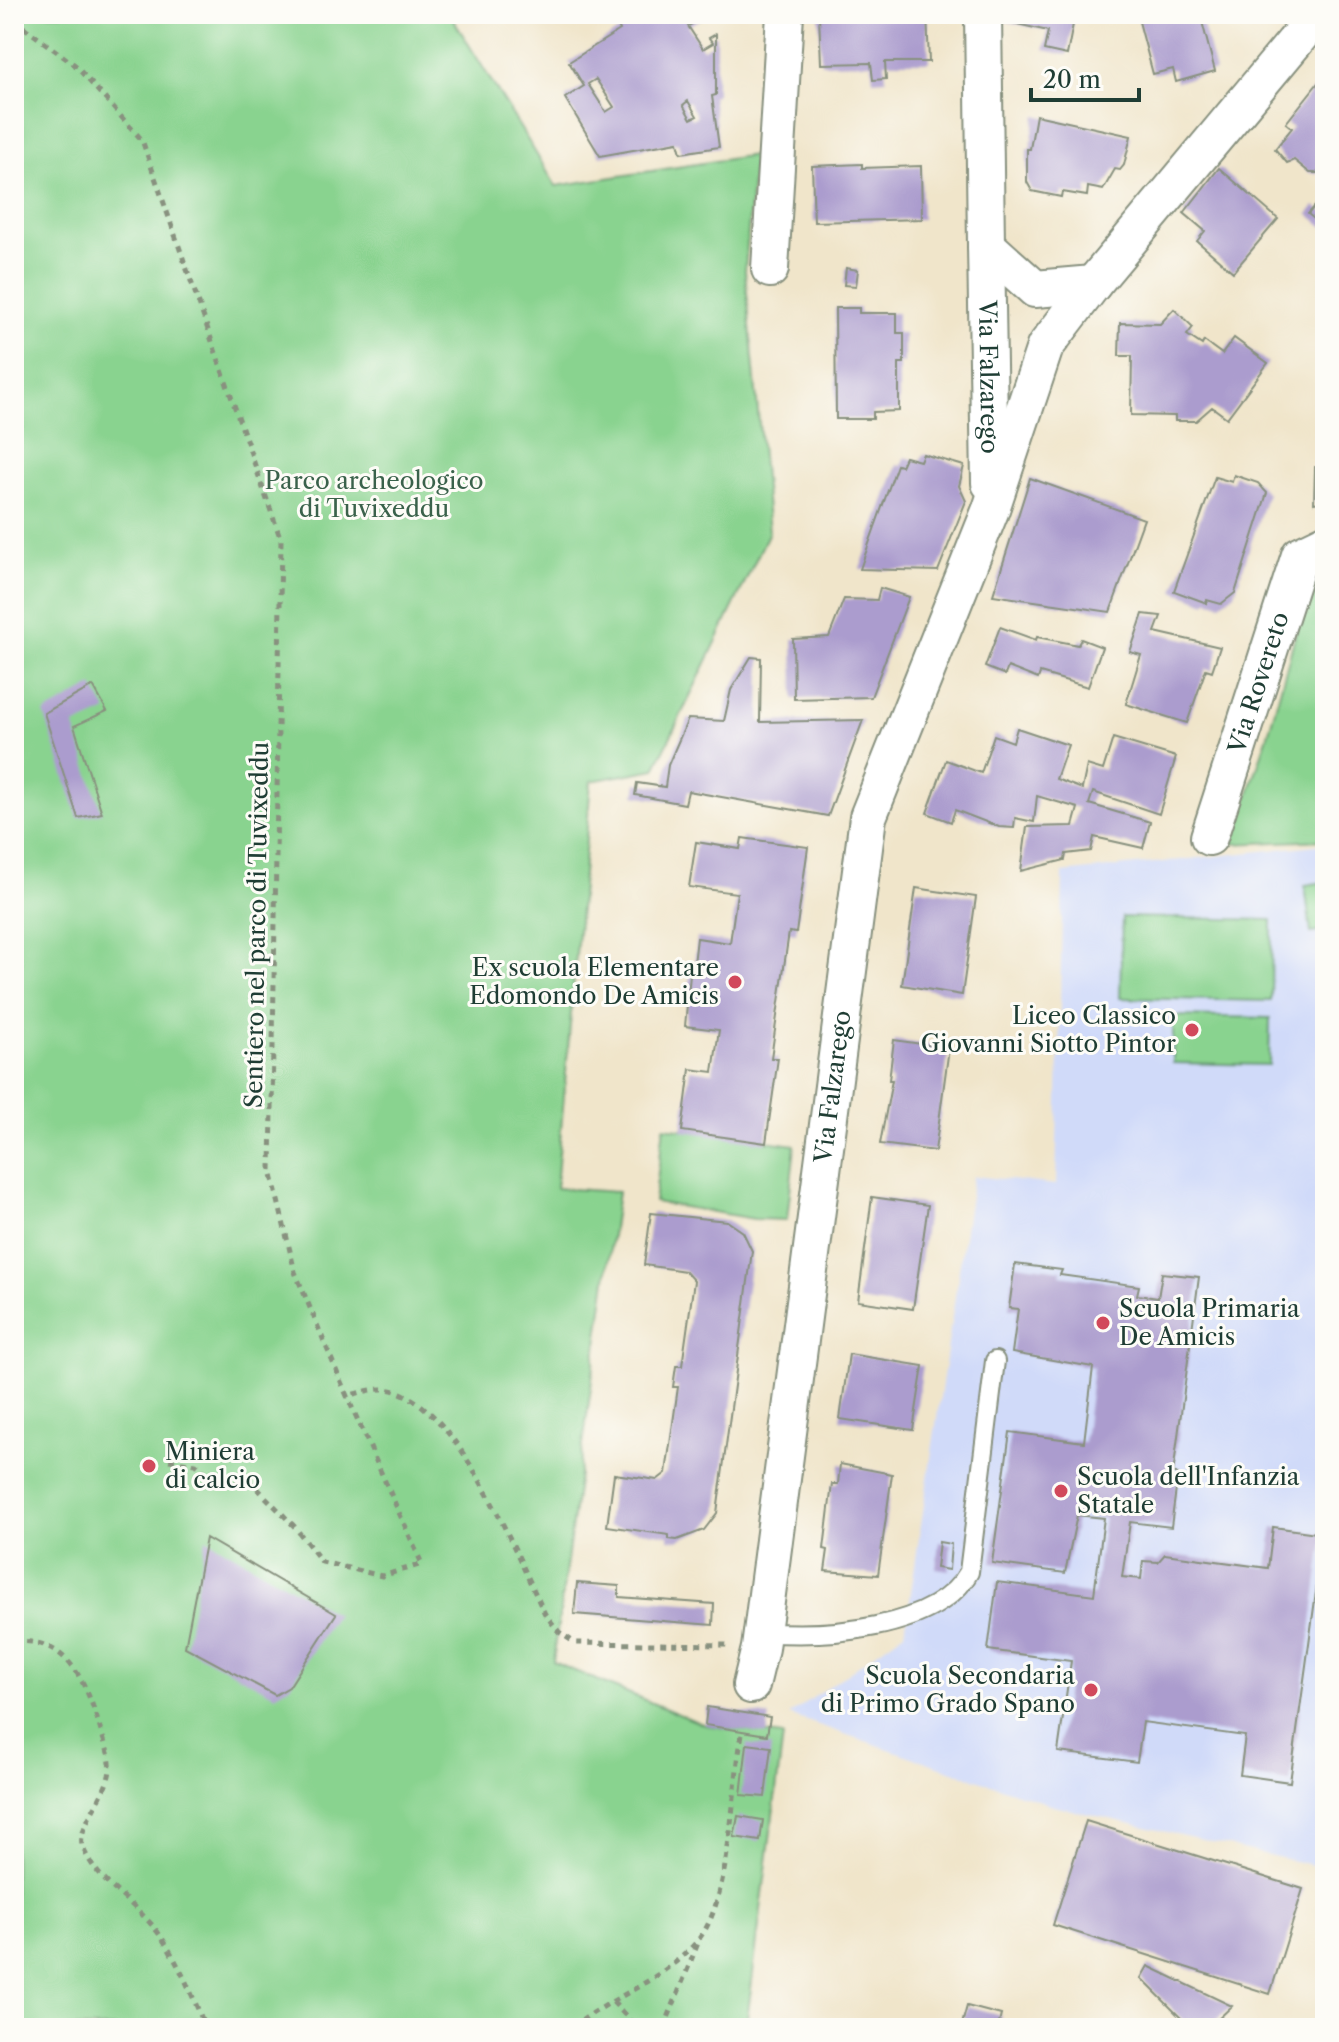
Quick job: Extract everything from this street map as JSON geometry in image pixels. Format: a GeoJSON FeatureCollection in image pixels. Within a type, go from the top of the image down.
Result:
{"type":"FeatureCollection","features":[{"type":"Feature","properties":{"kind":"street"},"geometry":{"type":"LineString","coordinates":[[770,269],[785,14]]}},
{"type":"Feature","properties":{"kind":"street","name":"Via Falzarego"},"geometry":{"type":"LineString","coordinates":[[983,14],[991,509]]}},
{"type":"Feature","properties":{"kind":"street","name":"Via Falzarego"},"geometry":{"type":"LineString","coordinates":[[751,1685],[762,1632],[868,817],[991,509],[1045,347],[1093,284],[1318,14]]}},
{"type":"Feature","properties":{"kind":"street"},"geometry":{"type":"LineString","coordinates":[[986,245],[1035,289],[1093,284]]}},
{"type":"Feature","properties":{"kind":"street","name":"Via Rovereto"},"geometry":{"type":"LineString","coordinates":[[1209,837],[1300,555],[1325,543]]}},
{"type":"Feature","properties":{"kind":"lane"},"geometry":{"type":"LineString","coordinates":[[762,1632],[844,1631],[927,1612],[959,1589],[969,1572],[995,1361]]}},
{"type":"Feature","properties":{"kind":"path","name":"Sentiero nel parco di Tuvixeddu"},"geometry":{"type":"LineString","coordinates":[[14,20],[75,65],[142,140],[281,540],[271,1171],[295,1272],[422,1564],[382,1576],[322,1562],[294,1526],[253,1484],[210,1477],[196,1464],[169,1460]]}},
{"type":"Feature","properties":{"kind":"path"},"geometry":{"type":"LineString","coordinates":[[347,1396],[376,1389],[393,1390],[416,1400],[449,1431],[545,1614],[559,1632],[575,1643],[710,1644]]}},
{"type":"Feature","properties":{"kind":"path"},"geometry":{"type":"LineString","coordinates":[[14,1642],[26,1641],[63,1655],[87,1684],[110,1763],[108,1787],[86,1823],[81,1843],[94,1871],[154,1926],[198,2007],[205,2028]]}},
{"type":"Feature","properties":{"kind":"path"},"geometry":{"type":"LineString","coordinates":[[664,2028],[717,1901],[742,1734]]}},
{"type":"Feature","properties":{"kind":"path"},"geometry":{"type":"LineString","coordinates":[[572,2028],[664,1969],[700,1937]]}},
{"type":"Feature","properties":{"kind":"path"},"geometry":{"type":"LineString","coordinates":[[613,2002],[637,2028]]}},
{"type":"Feature","properties":{"kind":"shaded area"},"geometry":{"type":"Polygon","coordinates":[[[1325,844],[1325,1868],[1058,1807],[789,1715],[905,1632],[973,1176],[1056,1185],[1063,873],[1325,844]]]}},
{"type":"Feature","properties":{"kind":"green space","name":"Parco archeologico di Tuvixeddu"},"geometry":{"type":"Polygon","coordinates":[[[14,14],[450,14],[556,186],[754,155],[745,271],[769,532],[655,769],[591,781],[556,1188],[618,1192],[553,1662],[705,1725],[783,1736],[746,2028],[14,2028],[14,14]]]}},
{"type":"Feature","properties":{"kind":"green space"},"geometry":{"type":"Polygon","coordinates":[[[1325,585],[1325,840],[1232,844],[1268,735],[1302,610],[1315,591],[1325,585]]]}},
{"type":"Feature","properties":{"kind":"green space"},"geometry":{"type":"Polygon","coordinates":[[[1325,882],[1325,931],[1311,933],[1305,885],[1325,882]]]}},
{"type":"Feature","properties":{"kind":"green space"},"geometry":{"type":"Polygon","coordinates":[[[1122,917],[1272,920],[1271,1001],[1120,998],[1122,917]]]}},
{"type":"Feature","properties":{"kind":"green space"},"geometry":{"type":"Polygon","coordinates":[[[1173,1016],[1270,1018],[1269,1065],[1173,1063],[1173,1016]]]}},
{"type":"Feature","properties":{"kind":"green space"},"geometry":{"type":"Polygon","coordinates":[[[664,1127],[795,1145],[787,1220],[754,1219],[654,1202],[664,1127]]]}},
{"type":"Feature","properties":{"kind":"building"},"geometry":{"type":"Polygon","coordinates":[[[632,14],[704,14],[705,17],[688,26],[703,49],[713,43],[709,38],[716,34],[716,95],[712,96],[719,147],[681,153],[678,142],[600,156],[565,98],[584,86],[569,62],[620,30],[617,24],[632,14]],[[596,79],[588,84],[606,112],[614,107],[596,79]],[[688,101],[683,105],[691,119],[697,116],[688,101]]]}},
{"type":"Feature","properties":{"kind":"building"},"geometry":{"type":"Polygon","coordinates":[[[819,14],[927,14],[929,62],[885,62],[886,79],[873,80],[871,63],[821,64],[819,14]]]}},
{"type":"Feature","properties":{"kind":"building"},"geometry":{"type":"Polygon","coordinates":[[[1004,14],[1075,14],[1067,55],[1044,50],[1048,31],[1004,21],[1004,14]]]}},
{"type":"Feature","properties":{"kind":"building"},"geometry":{"type":"Polygon","coordinates":[[[1137,14],[1200,14],[1215,71],[1176,82],[1173,69],[1153,74],[1137,14]]]}},
{"type":"Feature","properties":{"kind":"building"},"geometry":{"type":"Polygon","coordinates":[[[1325,74],[1325,164],[1317,173],[1310,173],[1294,160],[1287,163],[1275,149],[1292,128],[1286,123],[1325,74]]]}},
{"type":"Feature","properties":{"kind":"building"},"geometry":{"type":"Polygon","coordinates":[[[1036,115],[1131,136],[1124,165],[1120,170],[1115,169],[1103,190],[1088,187],[1087,196],[1062,192],[1061,197],[1032,191],[1027,182],[1027,149],[1030,149],[1036,115]]]}},
{"type":"Feature","properties":{"kind":"building"},"geometry":{"type":"Polygon","coordinates":[[[862,164],[862,168],[921,166],[922,219],[814,222],[812,166],[862,164]]]}},
{"type":"Feature","properties":{"kind":"building"},"geometry":{"type":"Polygon","coordinates":[[[1219,168],[1278,219],[1233,272],[1197,241],[1205,231],[1184,213],[1219,168]]]}},
{"type":"Feature","properties":{"kind":"building"},"geometry":{"type":"Polygon","coordinates":[[[1315,206],[1325,213],[1325,228],[1308,214],[1315,206]]]}},
{"type":"Feature","properties":{"kind":"building"},"geometry":{"type":"Polygon","coordinates":[[[846,268],[858,270],[856,286],[844,285],[846,268]]]}},
{"type":"Feature","properties":{"kind":"building"},"geometry":{"type":"Polygon","coordinates":[[[835,308],[859,308],[859,313],[897,313],[897,333],[904,333],[904,363],[899,363],[899,411],[873,412],[873,419],[836,419],[835,308]]]}},
{"type":"Feature","properties":{"kind":"building"},"geometry":{"type":"Polygon","coordinates":[[[1174,309],[1193,327],[1187,335],[1202,345],[1204,341],[1222,354],[1234,338],[1268,363],[1227,418],[1212,407],[1196,421],[1175,421],[1175,416],[1131,415],[1132,356],[1119,356],[1120,323],[1160,324],[1174,309]]]}},
{"type":"Feature","properties":{"kind":"building"},"geometry":{"type":"Polygon","coordinates":[[[923,454],[964,466],[959,486],[966,501],[938,571],[860,569],[897,465],[901,466],[905,457],[920,461],[923,454]]]}},
{"type":"Feature","properties":{"kind":"building"},"geometry":{"type":"Polygon","coordinates":[[[1315,467],[1325,467],[1325,501],[1314,503],[1315,467]]]}},
{"type":"Feature","properties":{"kind":"building"},"geometry":{"type":"Polygon","coordinates":[[[1234,475],[1258,483],[1267,493],[1235,593],[1221,604],[1207,600],[1207,603],[1174,591],[1215,477],[1232,482],[1234,475]]]}},
{"type":"Feature","properties":{"kind":"building"},"geometry":{"type":"Polygon","coordinates":[[[1030,478],[1144,519],[1110,612],[993,595],[1030,478]]]}},
{"type":"Feature","properties":{"kind":"building"},"geometry":{"type":"Polygon","coordinates":[[[880,588],[909,597],[871,697],[794,699],[793,639],[829,637],[844,599],[877,600],[880,588]]]}},
{"type":"Feature","properties":{"kind":"building"},"geometry":{"type":"Polygon","coordinates":[[[1143,614],[1161,616],[1155,632],[1220,647],[1212,671],[1206,669],[1187,723],[1126,704],[1141,655],[1130,652],[1143,614]]]}},
{"type":"Feature","properties":{"kind":"building"},"geometry":{"type":"Polygon","coordinates":[[[1000,627],[1036,640],[1037,637],[1078,645],[1081,639],[1102,647],[1088,687],[1040,673],[1038,679],[1008,667],[1005,675],[985,667],[1000,627]]]}},
{"type":"Feature","properties":{"kind":"building"},"geometry":{"type":"Polygon","coordinates":[[[751,657],[761,658],[760,722],[863,720],[828,816],[688,791],[685,804],[635,795],[637,783],[665,787],[668,765],[688,719],[724,721],[731,690],[751,657]]]}},
{"type":"Feature","properties":{"kind":"building"},"geometry":{"type":"Polygon","coordinates":[[[93,686],[107,711],[74,726],[102,813],[78,818],[44,713],[93,686]]]}},
{"type":"Feature","properties":{"kind":"building"},"geometry":{"type":"Polygon","coordinates":[[[1017,728],[1068,745],[1056,779],[1082,789],[1087,765],[1103,770],[1113,738],[1176,757],[1159,814],[1093,792],[1089,804],[1150,822],[1143,848],[1094,837],[1091,851],[1066,854],[1065,860],[1021,871],[1027,827],[1073,826],[1078,808],[1037,796],[1034,822],[1015,818],[1014,828],[999,827],[955,810],[951,822],[927,813],[946,760],[981,773],[994,735],[1013,742],[1017,728]]]}},
{"type":"Feature","properties":{"kind":"building","name":"Ex scuola Elementare Edomondo De Amicis"},"geometry":{"type":"Polygon","coordinates":[[[742,838],[808,847],[796,933],[789,932],[771,1058],[778,1058],[766,1143],[682,1131],[690,1069],[713,1072],[719,1030],[685,1026],[691,964],[694,964],[697,938],[730,943],[737,893],[689,887],[696,842],[740,849],[742,838]]]}},
{"type":"Feature","properties":{"kind":"building"},"geometry":{"type":"Polygon","coordinates":[[[916,888],[976,897],[962,995],[902,985],[916,888]]]}},
{"type":"Feature","properties":{"kind":"building"},"geometry":{"type":"Polygon","coordinates":[[[894,1040],[949,1048],[935,1151],[880,1144],[892,1080],[889,1080],[894,1040]]]}},
{"type":"Feature","properties":{"kind":"building"},"geometry":{"type":"Polygon","coordinates":[[[872,1197],[928,1205],[913,1309],[858,1301],[872,1197]]]}},
{"type":"Feature","properties":{"kind":"building"},"geometry":{"type":"Polygon","coordinates":[[[651,1213],[727,1221],[743,1232],[752,1251],[717,1513],[704,1530],[677,1540],[669,1539],[669,1535],[607,1526],[614,1474],[657,1480],[666,1473],[678,1387],[673,1387],[676,1366],[682,1366],[694,1281],[685,1271],[644,1265],[651,1213]]]}},
{"type":"Feature","properties":{"kind":"building"},"geometry":{"type":"Polygon","coordinates":[[[1015,1264],[1062,1270],[1060,1275],[1139,1286],[1137,1295],[1158,1298],[1162,1273],[1199,1277],[1173,1474],[1178,1474],[1171,1527],[1130,1522],[1122,1577],[1141,1579],[1143,1561],[1158,1562],[1165,1554],[1268,1568],[1273,1527],[1324,1534],[1290,1782],[1240,1775],[1245,1736],[1143,1722],[1137,1762],[1058,1752],[1071,1661],[988,1650],[997,1582],[1094,1595],[1104,1518],[1077,1515],[1065,1573],[992,1563],[1010,1432],[1084,1442],[1093,1367],[1012,1353],[1018,1309],[1009,1308],[1015,1264]]]}},
{"type":"Feature","properties":{"kind":"building"},"geometry":{"type":"Polygon","coordinates":[[[849,1354],[923,1366],[913,1430],[840,1419],[849,1354]]]}},
{"type":"Feature","properties":{"kind":"building"},"geometry":{"type":"Polygon","coordinates":[[[840,1464],[892,1474],[878,1575],[825,1571],[828,1550],[824,1549],[832,1484],[838,1484],[840,1464]]]}},
{"type":"Feature","properties":{"kind":"building"},"geometry":{"type":"Polygon","coordinates":[[[206,1538],[336,1614],[289,1687],[275,1695],[185,1647],[206,1538]]]}},
{"type":"Feature","properties":{"kind":"building"},"geometry":{"type":"Polygon","coordinates":[[[939,1542],[951,1544],[949,1570],[936,1568],[939,1542]]]}},
{"type":"Feature","properties":{"kind":"building"},"geometry":{"type":"Polygon","coordinates":[[[577,1583],[619,1586],[619,1597],[714,1604],[713,1625],[574,1614],[577,1583]]]}},
{"type":"Feature","properties":{"kind":"building"},"geometry":{"type":"Polygon","coordinates":[[[707,1707],[770,1717],[767,1735],[705,1725],[707,1707]]]}},
{"type":"Feature","properties":{"kind":"building"},"geometry":{"type":"Polygon","coordinates":[[[747,1744],[771,1747],[765,1797],[741,1795],[747,1744]]]}},
{"type":"Feature","properties":{"kind":"building"},"geometry":{"type":"Polygon","coordinates":[[[738,1816],[763,1820],[760,1841],[734,1837],[738,1816]]]}},
{"type":"Feature","properties":{"kind":"building"},"geometry":{"type":"Polygon","coordinates":[[[1086,1821],[1303,1889],[1270,1994],[1053,1925],[1086,1821]]]}},
{"type":"Feature","properties":{"kind":"building"},"geometry":{"type":"Polygon","coordinates":[[[1148,1966],[1232,2006],[1213,2024],[1218,2028],[1191,2028],[1141,1978],[1148,1966]]]}},
{"type":"Feature","properties":{"kind":"building"},"geometry":{"type":"Polygon","coordinates":[[[967,2006],[1001,2015],[998,2028],[961,2028],[967,2006]]]}},
{"type":"Feature","properties":{"kind":"place","name":"Ex scuola Elementare Edomondo De Amicis"},"geometry":{"type":"Point","coordinates":[735,982]}},
{"type":"Feature","properties":{"kind":"place","name":"Liceo Classico Giovanni Siotto Pintor"},"geometry":{"type":"Point","coordinates":[1192,1030]}},
{"type":"Feature","properties":{"kind":"place","name":"Scuola Primaria De Amicis"},"geometry":{"type":"Point","coordinates":[1103,1323]}},
{"type":"Feature","properties":{"kind":"place","name":"Miniera di calcio"},"geometry":{"type":"Point","coordinates":[149,1466]}},
{"type":"Feature","properties":{"kind":"place","name":"Scuola dell'Infanzia Statale"},"geometry":{"type":"Point","coordinates":[1061,1491]}},
{"type":"Feature","properties":{"kind":"place","name":"Scuola Secondaria di Primo Grado Spano"},"geometry":{"type":"Point","coordinates":[1091,1690]}}]}
